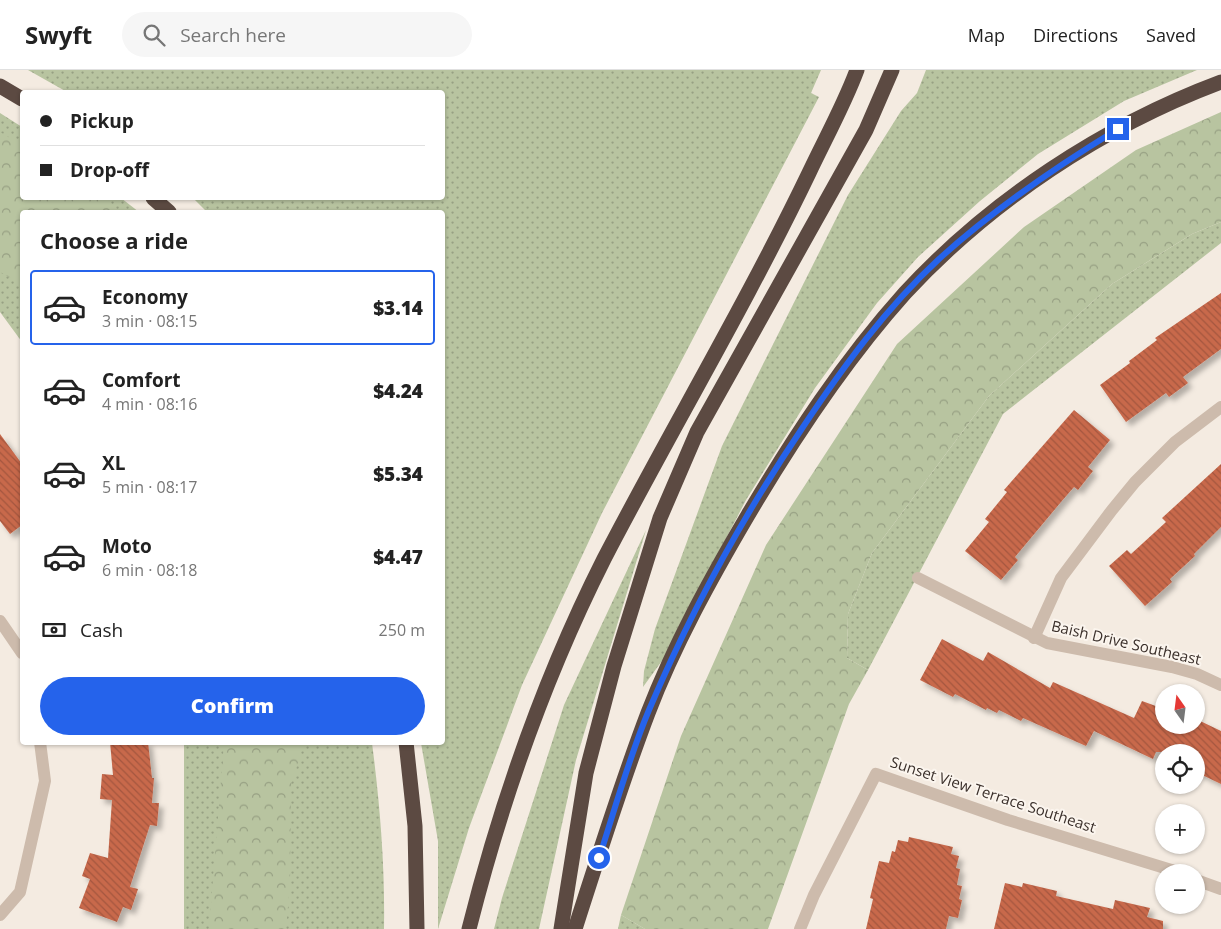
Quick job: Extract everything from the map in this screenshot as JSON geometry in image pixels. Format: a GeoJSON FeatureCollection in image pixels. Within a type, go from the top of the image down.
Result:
{"type":"FeatureCollection","features":[{"type":"Feature","properties":{"kind":"highway"},"geometry":{"type":"LineString","coordinates":[[469,929],[484,868],[511,781],[573,628],[604,561],[782,228],[856,73]]}},
{"type":"Feature","properties":{"kind":"highway"},"geometry":{"type":"LineString","coordinates":[[561,929],[586,773],[614,666],[660,518],[697,432],[866,130],[891,73]]}},
{"type":"Feature","properties":{"kind":"highway"},"geometry":{"type":"LineString","coordinates":[[575,929],[648,712],[680,641],[744,521],[777,466],[832,384],[907,292],[938,260],[994,211],[1054,168],[1118,129],[1157,109],[1221,82]]}},
{"type":"Feature","properties":{"kind":"highway"},"geometry":{"type":"LineString","coordinates":[[0,86],[20,98]]}},
{"type":"Feature","properties":{"kind":"highway"},"geometry":{"type":"LineString","coordinates":[[155,200],[167,210]]}},
{"type":"Feature","properties":{"kind":"highway"},"geometry":{"type":"LineString","coordinates":[[406,745],[415,826],[417,929]]}},
{"type":"Feature","properties":{"kind":"street"},"geometry":{"type":"LineString","coordinates":[[1034,638],[1061,578],[1112,510],[1135,482],[1175,442],[1221,407]]}},
{"type":"Feature","properties":{"kind":"street","name":"Baish Drive Southeast"},"geometry":{"type":"LineString","coordinates":[[918,578],[1034,638],[1172,667],[1197,674],[1221,685]]}},
{"type":"Feature","properties":{"kind":"street"},"geometry":{"type":"LineString","coordinates":[[0,622],[20,650]]}},
{"type":"Feature","properties":{"kind":"street"},"geometry":{"type":"LineString","coordinates":[[0,915],[20,892],[45,781],[40,745]]}},
{"type":"Feature","properties":{"kind":"street","name":"Sunset View Terrace Southeast"},"geometry":{"type":"LineString","coordinates":[[800,929],[814,896],[876,774],[1008,820],[1155,865]]}},
{"type":"Feature","properties":{"kind":"street"},"geometry":{"type":"LineString","coordinates":[[1205,883],[1221,889]]}},
{"type":"Feature","properties":{"kind":"green space"},"geometry":{"type":"Polygon","coordinates":[[[28,70],[821,70],[811,93],[819,97],[602,513],[522,685],[469,828],[438,929],[438,841],[421,745],[445,745],[445,210],[205,210],[195,200],[445,200],[445,90],[63,90],[28,70]]]}},
{"type":"Feature","properties":{"kind":"green space"},"geometry":{"type":"Polygon","coordinates":[[[926,70],[1197,70],[1124,101],[1038,154],[980,201],[918,257],[877,303],[815,388],[746,500],[664,658],[643,687],[644,671],[655,629],[722,446],[848,195],[901,111],[917,93],[926,70]]]}},
{"type":"Feature","properties":{"kind":"green space"},"geometry":{"type":"Polygon","coordinates":[[[1221,112],[1221,222],[1192,234],[1112,284],[989,396],[872,553],[848,614],[847,658],[868,670],[849,704],[768,929],[645,929],[621,915],[681,736],[766,545],[897,344],[1024,227],[1136,150],[1221,112]]]}},
{"type":"Feature","properties":{"kind":"green space"},"geometry":{"type":"Polygon","coordinates":[[[0,113],[20,126],[20,200],[124,200],[136,210],[20,210],[20,339],[0,312],[0,113]]]}},
{"type":"Feature","properties":{"kind":"green space"},"geometry":{"type":"Polygon","coordinates":[[[0,132],[20,144],[20,200],[104,200],[117,210],[20,210],[20,283],[0,272],[0,132]]]}},
{"type":"Feature","properties":{"kind":"green space"},"geometry":{"type":"Polygon","coordinates":[[[1221,222],[1221,243],[1003,414],[868,670],[847,658],[848,614],[872,553],[989,396],[1112,284],[1192,234],[1221,222]]]}},
{"type":"Feature","properties":{"kind":"green space"},"geometry":{"type":"Polygon","coordinates":[[[646,530],[576,760],[539,929],[494,929],[502,898],[564,705],[646,530]]]}},
{"type":"Feature","properties":{"kind":"green space"},"geometry":{"type":"Polygon","coordinates":[[[184,745],[372,745],[384,882],[384,929],[184,929],[184,745]]]}},
{"type":"Feature","properties":{"kind":"green space"},"geometry":{"type":"Polygon","coordinates":[[[224,745],[303,745],[291,785],[290,884],[286,929],[209,929],[224,745]]]}},
{"type":"Feature","properties":{"kind":"green space"},"geometry":{"type":"Polygon","coordinates":[[[621,915],[645,929],[618,929],[621,915]]]}},
{"type":"Feature","properties":{"kind":"building"},"geometry":{"type":"Polygon","coordinates":[[[1221,293],[1221,349],[1183,377],[1188,383],[1169,397],[1166,393],[1126,422],[1100,385],[1157,340],[1155,338],[1221,293]]]}},
{"type":"Feature","properties":{"kind":"building"},"geometry":{"type":"Polygon","coordinates":[[[1074,410],[1110,440],[1088,467],[1093,471],[1078,490],[1074,487],[1061,502],[1015,557],[1018,560],[1001,580],[965,551],[989,522],[985,519],[1007,492],[1004,490],[1074,410]]]}},
{"type":"Feature","properties":{"kind":"building"},"geometry":{"type":"Polygon","coordinates":[[[0,434],[20,461],[20,526],[10,534],[0,521],[0,434]]]}},
{"type":"Feature","properties":{"kind":"building"},"geometry":{"type":"Polygon","coordinates":[[[1221,464],[1221,527],[1194,554],[1195,556],[1170,579],[1172,582],[1145,606],[1109,566],[1127,550],[1131,554],[1166,522],[1162,518],[1221,464]]]}},
{"type":"Feature","properties":{"kind":"building"},"geometry":{"type":"Polygon","coordinates":[[[942,639],[983,661],[988,652],[1050,688],[1053,682],[1134,718],[1142,701],[1155,706],[1155,734],[1205,734],[1205,723],[1221,731],[1221,784],[1205,776],[1205,744],[1155,744],[1153,759],[1094,731],[1086,746],[1023,718],[1021,721],[999,710],[997,713],[987,708],[986,710],[955,694],[953,697],[920,680],[942,639]]]}},
{"type":"Feature","properties":{"kind":"building"},"geometry":{"type":"Polygon","coordinates":[[[110,745],[148,745],[152,778],[154,778],[152,803],[159,803],[157,826],[150,825],[130,887],[138,889],[131,910],[123,907],[117,922],[79,908],[90,879],[82,876],[90,853],[108,858],[112,800],[100,799],[102,774],[113,775],[110,745]]]}},
{"type":"Feature","properties":{"kind":"building"},"geometry":{"type":"Polygon","coordinates":[[[909,837],[953,847],[951,854],[959,856],[956,868],[960,869],[957,885],[962,886],[959,899],[962,900],[958,918],[949,916],[946,929],[866,929],[873,899],[870,898],[879,861],[889,863],[892,851],[895,852],[898,840],[908,842],[909,837]]]}},
{"type":"Feature","properties":{"kind":"building"},"geometry":{"type":"Polygon","coordinates":[[[1005,883],[1022,887],[1023,883],[1057,891],[1056,896],[1113,909],[1115,900],[1150,908],[1147,917],[1163,921],[1163,929],[994,929],[1005,883]]]}},
{"type":"Feature","properties":{"kind":"route"},"geometry":{"type":"LineString","coordinates":[[599,858],[648,712],[680,641],[726,552],[777,466],[832,384],[877,325],[938,260],[994,211],[1039,178],[1118,129]]}}]}
